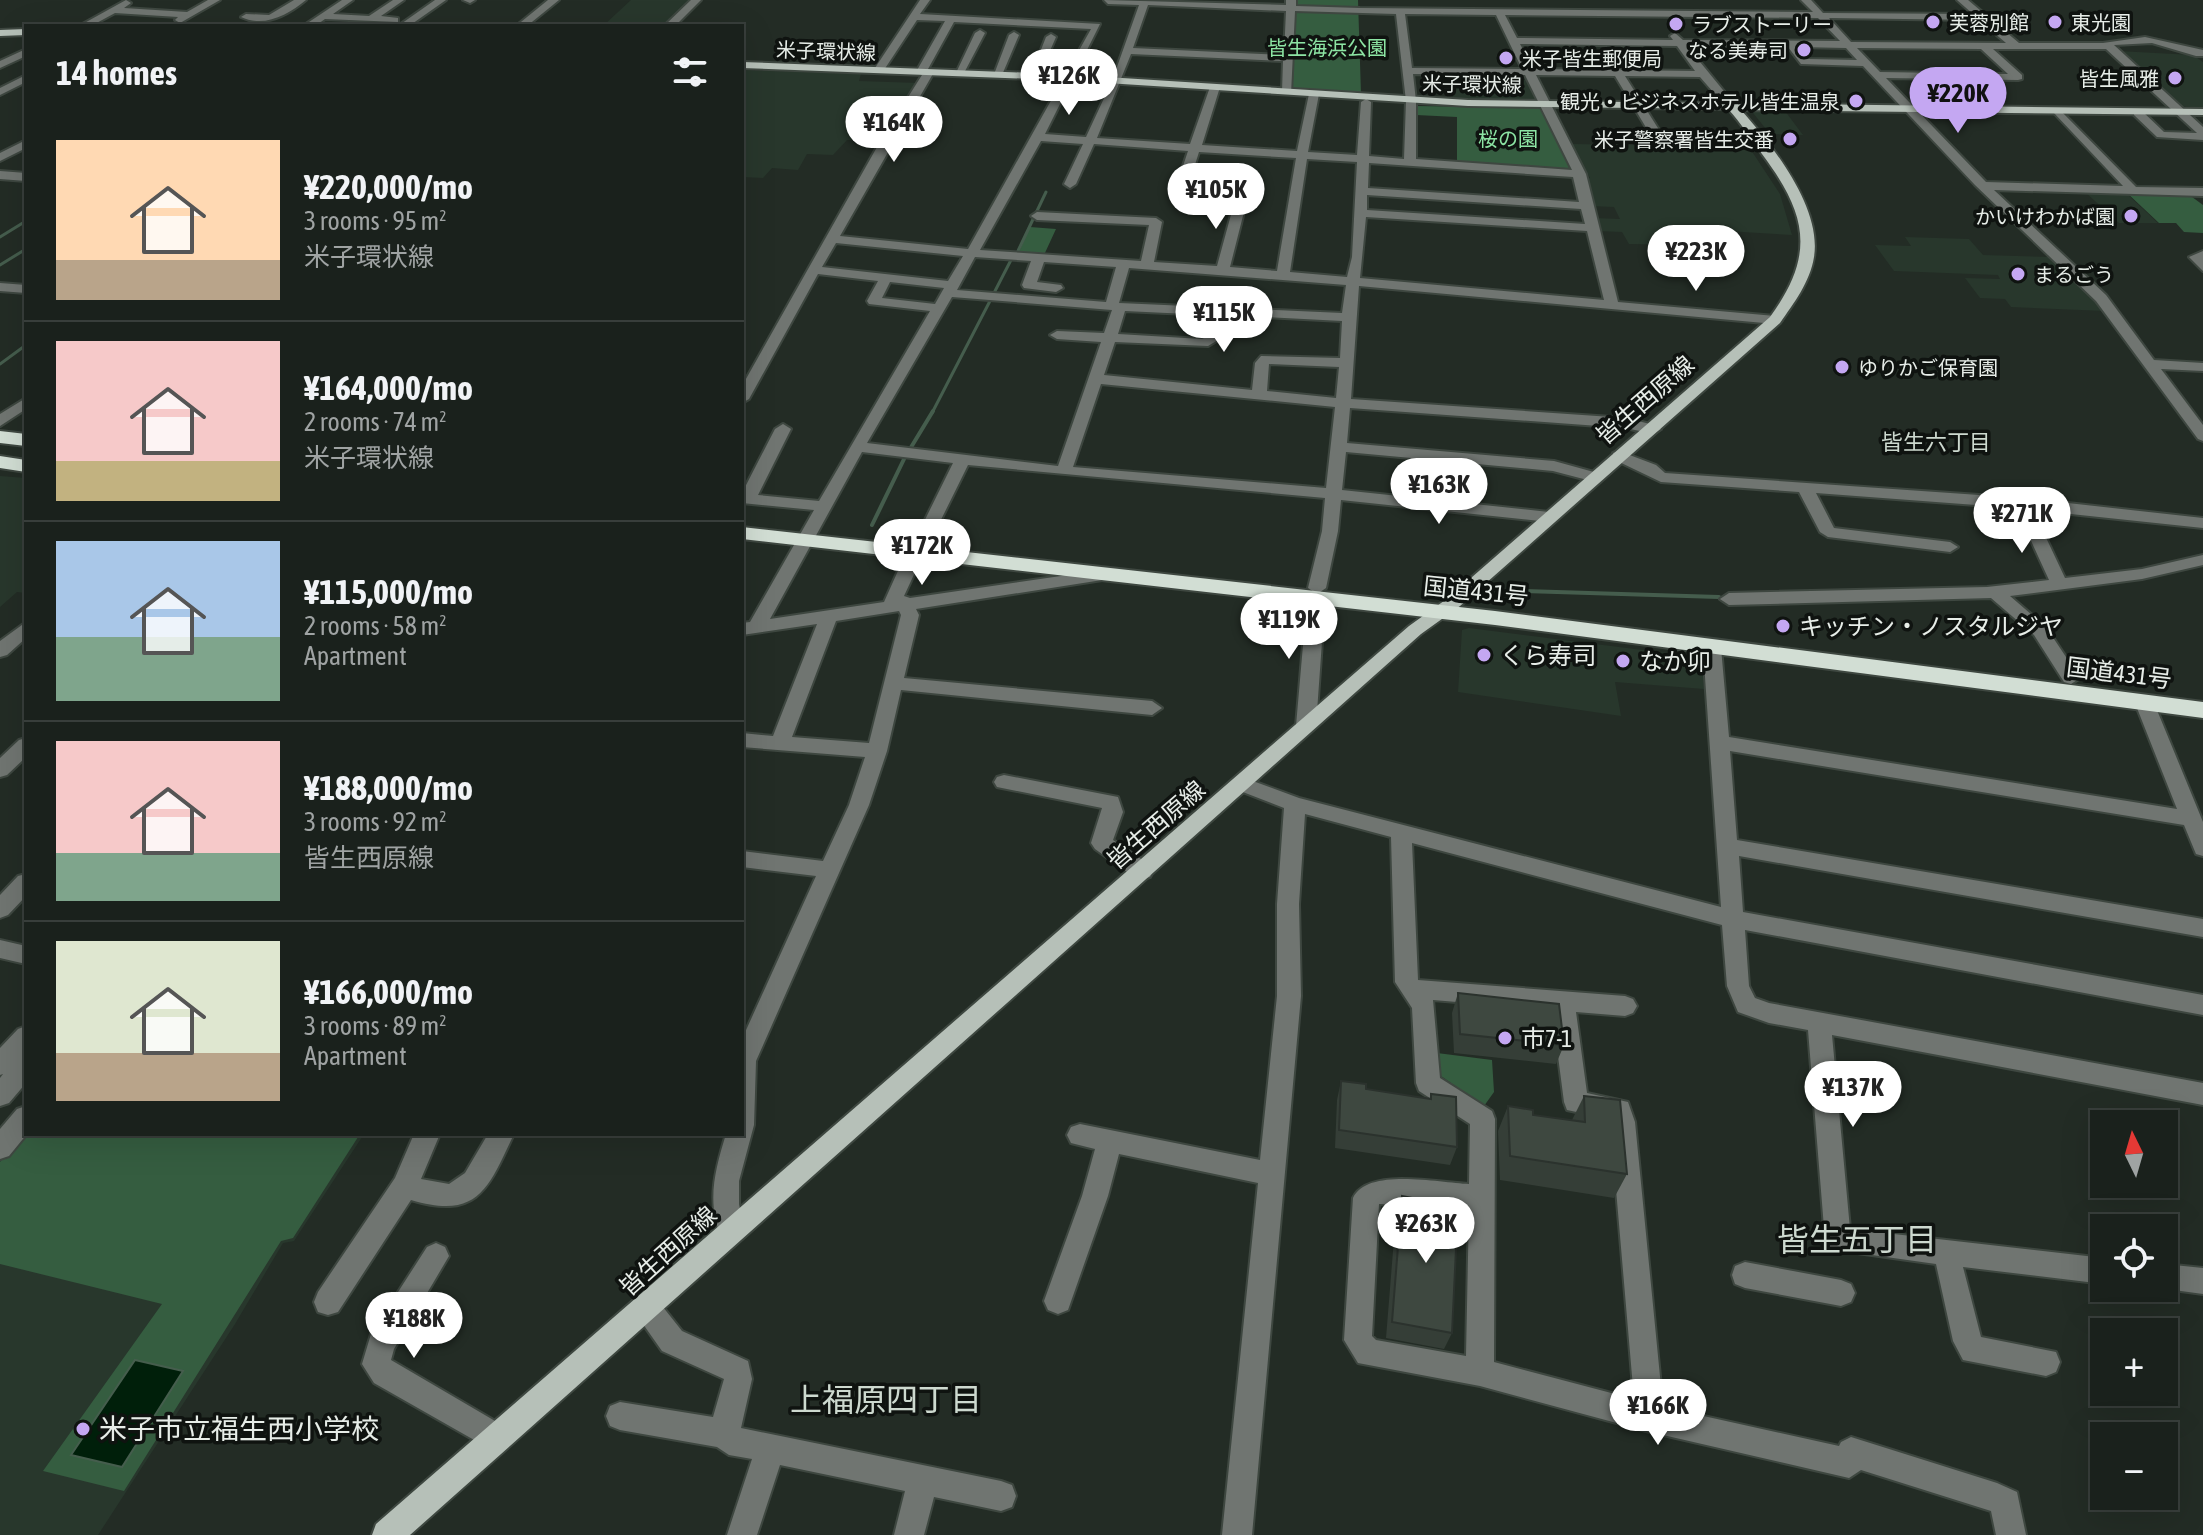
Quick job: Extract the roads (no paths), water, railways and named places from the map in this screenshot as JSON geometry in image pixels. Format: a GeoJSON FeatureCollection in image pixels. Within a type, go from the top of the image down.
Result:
{"type":"FeatureCollection","features":[{"type":"Feature","properties":{"kind":"highway"},"geometry":{"type":"LineString","coordinates":[[0,437],[24,440]]}},
{"type":"Feature","properties":{"kind":"highway"},"geometry":{"type":"LineString","coordinates":[[0,462],[24,466]]}},
{"type":"Feature","properties":{"kind":"highway","name":"国道431号"},"geometry":{"type":"LineString","coordinates":[[744,505],[808,533]]}},
{"type":"Feature","properties":{"kind":"highway","name":"国道431号"},"geometry":{"type":"LineString","coordinates":[[744,533],[808,533],[1317,594]]}},
{"type":"Feature","properties":{"kind":"highway","name":"国道431号"},"geometry":{"type":"LineString","coordinates":[[919,546],[1109,574],[1446,607],[2203,695]]}},
{"type":"Feature","properties":{"kind":"highway","name":"国道431号"},"geometry":{"type":"LineString","coordinates":[[1446,607],[1712,648],[2203,710]]}},
{"type":"Feature","properties":{"kind":"main road"},"geometry":{"type":"LineString","coordinates":[[0,33],[24,32]]}},
{"type":"Feature","properties":{"kind":"main road","name":"米子環状線"},"geometry":{"type":"LineString","coordinates":[[744,65],[1034,76],[1411,101],[2203,112]]}},
{"type":"Feature","properties":{"kind":"main road","name":"皆生西原線"},"geometry":{"type":"LineString","coordinates":[[387,1535],[1415,630],[1446,607],[1653,429],[1775,320],[1795,294],[1803,277],[1810,247],[1808,222],[1791,184],[1731,106]]}},
{"type":"Feature","properties":{"kind":"street"},"geometry":{"type":"LineString","coordinates":[[88,24],[131,0]]}},
{"type":"Feature","properties":{"kind":"street"},"geometry":{"type":"LineString","coordinates":[[173,24],[215,0]]}},
{"type":"Feature","properties":{"kind":"street"},"geometry":{"type":"LineString","coordinates":[[266,6],[243,20],[271,18],[301,0]]}},
{"type":"Feature","properties":{"kind":"street"},"geometry":{"type":"LineString","coordinates":[[311,24],[348,0]]}},
{"type":"Feature","properties":{"kind":"street"},"geometry":{"type":"LineString","coordinates":[[371,19],[399,0]]}},
{"type":"Feature","properties":{"kind":"street"},"geometry":{"type":"LineString","coordinates":[[322,16],[399,23],[441,0]]}},
{"type":"Feature","properties":{"kind":"street"},"geometry":{"type":"LineString","coordinates":[[524,24],[554,0]]}},
{"type":"Feature","properties":{"kind":"street"},"geometry":{"type":"LineString","coordinates":[[671,24],[696,0]]}},
{"type":"Feature","properties":{"kind":"street"},"geometry":{"type":"LineString","coordinates":[[878,71],[925,0]]}},
{"type":"Feature","properties":{"kind":"street"},"geometry":{"type":"LineString","coordinates":[[1496,0],[1580,171],[1578,175],[1612,304]]}},
{"type":"Feature","properties":{"kind":"street"},"geometry":{"type":"LineString","coordinates":[[1571,0],[1662,144]]}},
{"type":"Feature","properties":{"kind":"street"},"geometry":{"type":"LineString","coordinates":[[1650,0],[1703,74],[1731,106]]}},
{"type":"Feature","properties":{"kind":"street"},"geometry":{"type":"LineString","coordinates":[[1729,0],[1749,24]]}},
{"type":"Feature","properties":{"kind":"street"},"geometry":{"type":"LineString","coordinates":[[1806,0],[1984,186],[2102,299],[2203,436]]}},
{"type":"Feature","properties":{"kind":"street"},"geometry":{"type":"LineString","coordinates":[[1885,0],[1912,26]]}},
{"type":"Feature","properties":{"kind":"street"},"geometry":{"type":"LineString","coordinates":[[1962,0],[2016,46]]}},
{"type":"Feature","properties":{"kind":"street"},"geometry":{"type":"LineString","coordinates":[[749,628],[971,253],[1071,78],[1108,1],[1501,12],[1681,43],[2109,46],[2202,131]]}},
{"type":"Feature","properties":{"kind":"street"},"geometry":{"type":"LineString","coordinates":[[1070,184],[1117,81],[1144,3]]}},
{"type":"Feature","properties":{"kind":"street"},"geometry":{"type":"LineString","coordinates":[[1287,92],[1291,4]]}},
{"type":"Feature","properties":{"kind":"street"},"geometry":{"type":"LineString","coordinates":[[114,10],[190,15]]}},
{"type":"Feature","properties":{"kind":"street"},"geometry":{"type":"LineString","coordinates":[[1400,11],[1411,101],[1410,163]]}},
{"type":"Feature","properties":{"kind":"street"},"geometry":{"type":"LineString","coordinates":[[1514,41],[1659,14],[1982,17]]}},
{"type":"Feature","properties":{"kind":"street"},"geometry":{"type":"LineString","coordinates":[[914,17],[1097,26]]}},
{"type":"Feature","properties":{"kind":"street"},"geometry":{"type":"LineString","coordinates":[[951,19],[968,33],[997,75]]}},
{"type":"Feature","properties":{"kind":"street"},"geometry":{"type":"LineString","coordinates":[[1034,76],[1056,24]]}},
{"type":"Feature","properties":{"kind":"street"},"geometry":{"type":"LineString","coordinates":[[905,30],[1027,36]]}},
{"type":"Feature","properties":{"kind":"street"},"geometry":{"type":"LineString","coordinates":[[744,395],[925,72],[968,33]]}},
{"type":"Feature","properties":{"kind":"street"},"geometry":{"type":"LineString","coordinates":[[959,73],[968,33]]}},
{"type":"Feature","properties":{"kind":"street"},"geometry":{"type":"LineString","coordinates":[[1757,34],[1765,43]]}},
{"type":"Feature","properties":{"kind":"street"},"geometry":{"type":"LineString","coordinates":[[1039,36],[1051,37]]}},
{"type":"Feature","properties":{"kind":"street"},"geometry":{"type":"LineString","coordinates":[[1922,36],[1932,46]]}},
{"type":"Feature","properties":{"kind":"street"},"geometry":{"type":"LineString","coordinates":[[2109,46],[2107,44],[2122,41],[2158,42],[2182,52],[2203,53]]}},
{"type":"Feature","properties":{"kind":"street"},"geometry":{"type":"LineString","coordinates":[[1791,44],[1805,62],[1866,63]]}},
{"type":"Feature","properties":{"kind":"street"},"geometry":{"type":"LineString","coordinates":[[1879,75],[2018,77],[1984,46]]}},
{"type":"Feature","properties":{"kind":"street"},"geometry":{"type":"LineString","coordinates":[[1128,51],[1290,58]]}},
{"type":"Feature","properties":{"kind":"street"},"geometry":{"type":"LineString","coordinates":[[0,65],[24,53]]}},
{"type":"Feature","properties":{"kind":"street"},"geometry":{"type":"LineString","coordinates":[[1407,71],[1703,74]]}},
{"type":"Feature","properties":{"kind":"street"},"geometry":{"type":"LineString","coordinates":[[4,90],[24,79]]}},
{"type":"Feature","properties":{"kind":"street"},"geometry":{"type":"LineString","coordinates":[[1181,190],[1215,87]]}},
{"type":"Feature","properties":{"kind":"street"},"geometry":{"type":"LineString","coordinates":[[4,90],[24,89]]}},
{"type":"Feature","properties":{"kind":"street"},"geometry":{"type":"LineString","coordinates":[[1283,275],[1300,156],[1314,94]]}},
{"type":"Feature","properties":{"kind":"street"},"geometry":{"type":"LineString","coordinates":[[1306,726],[1317,594],[1330,531],[1353,281],[1358,257],[1366,102]]}},
{"type":"Feature","properties":{"kind":"street"},"geometry":{"type":"LineString","coordinates":[[2058,111],[2133,190]]}},
{"type":"Feature","properties":{"kind":"street"},"geometry":{"type":"LineString","coordinates":[[2138,113],[2161,135],[2202,131]]}},
{"type":"Feature","properties":{"kind":"street"},"geometry":{"type":"LineString","coordinates":[[1037,137],[1578,175]]}},
{"type":"Feature","properties":{"kind":"street"},"geometry":{"type":"LineString","coordinates":[[0,158],[24,144]]}},
{"type":"Feature","properties":{"kind":"street"},"geometry":{"type":"LineString","coordinates":[[0,175],[24,177]]}},
{"type":"Feature","properties":{"kind":"street"},"geometry":{"type":"LineString","coordinates":[[1984,186],[2203,192]]}},
{"type":"Feature","properties":{"kind":"street"},"geometry":{"type":"LineString","coordinates":[[1360,191],[1586,206]]}},
{"type":"Feature","properties":{"kind":"street"},"geometry":{"type":"LineString","coordinates":[[1223,270],[1241,200]]}},
{"type":"Feature","properties":{"kind":"street"},"geometry":{"type":"LineString","coordinates":[[1359,213],[1592,228]]}},
{"type":"Feature","properties":{"kind":"street"},"geometry":{"type":"LineString","coordinates":[[1037,216],[1156,222],[1147,264]]}},
{"type":"Feature","properties":{"kind":"street"},"geometry":{"type":"LineString","coordinates":[[832,239],[971,253],[1353,281],[1775,320]]}},
{"type":"Feature","properties":{"kind":"street"},"geometry":{"type":"LineString","coordinates":[[2203,255],[2195,257],[2203,267]]}},
{"type":"Feature","properties":{"kind":"street"},"geometry":{"type":"LineString","coordinates":[[1039,257],[1031,286],[1116,301]]}},
{"type":"Feature","properties":{"kind":"street"},"geometry":{"type":"LineString","coordinates":[[1064,471],[1110,340],[1124,263]]}},
{"type":"Feature","properties":{"kind":"street"},"geometry":{"type":"LineString","coordinates":[[814,270],[949,289],[1217,311],[1350,317]]}},
{"type":"Feature","properties":{"kind":"street"},"geometry":{"type":"LineString","coordinates":[[886,278],[874,301],[938,308]]}},
{"type":"Feature","properties":{"kind":"street"},"geometry":{"type":"LineString","coordinates":[[0,287],[24,289]]}},
{"type":"Feature","properties":{"kind":"street"},"geometry":{"type":"LineString","coordinates":[[1057,335],[1207,343],[1211,340],[1217,311]]}},
{"type":"Feature","properties":{"kind":"street"},"geometry":{"type":"LineString","coordinates":[[1259,395],[1262,363],[1266,359],[1347,363]]}},
{"type":"Feature","properties":{"kind":"street"},"geometry":{"type":"LineString","coordinates":[[2150,364],[2203,367]]}},
{"type":"Feature","properties":{"kind":"street"},"geometry":{"type":"LineString","coordinates":[[1096,379],[1341,403],[1626,423],[1653,429]]}},
{"type":"Feature","properties":{"kind":"street"},"geometry":{"type":"LineString","coordinates":[[0,421],[24,403]]}},
{"type":"Feature","properties":{"kind":"street"},"geometry":{"type":"LineString","coordinates":[[783,429],[744,505],[823,506]]}},
{"type":"Feature","properties":{"kind":"street"},"geometry":{"type":"LineString","coordinates":[[857,447],[1064,471],[1334,494],[1549,517]]}},
{"type":"Feature","properties":{"kind":"street"},"geometry":{"type":"LineString","coordinates":[[1338,447],[1554,466],[1595,477]]}},
{"type":"Feature","properties":{"kind":"street"},"geometry":{"type":"LineString","coordinates":[[1619,456],[1650,468],[1661,477],[2022,503],[2203,523]]}},
{"type":"Feature","properties":{"kind":"street"},"geometry":{"type":"LineString","coordinates":[[898,603],[919,546],[963,459]]}},
{"type":"Feature","properties":{"kind":"street"},"geometry":{"type":"LineString","coordinates":[[1806,489],[1825,530],[1833,534],[1950,547]]}},
{"type":"Feature","properties":{"kind":"street"},"geometry":{"type":"LineString","coordinates":[[2022,503],[2037,531],[2046,563],[2060,584]]}},
{"type":"Feature","properties":{"kind":"street"},"geometry":{"type":"LineString","coordinates":[[1729,599],[1995,592],[2142,574],[2203,560]]}},
{"type":"Feature","properties":{"kind":"street"},"geometry":{"type":"LineString","coordinates":[[749,628],[898,603],[1109,574]]}},
{"type":"Feature","properties":{"kind":"street"},"geometry":{"type":"LineString","coordinates":[[1995,592],[2040,631],[2071,678]]}},
{"type":"Feature","properties":{"kind":"street"},"geometry":{"type":"LineString","coordinates":[[744,1061],[832,870],[877,751],[910,615],[898,603]]}},
{"type":"Feature","properties":{"kind":"street"},"geometry":{"type":"LineString","coordinates":[[780,743],[829,616]]}},
{"type":"Feature","properties":{"kind":"street"},"geometry":{"type":"LineString","coordinates":[[1712,648],[1738,986],[1746,1005],[1819,1022],[2203,1094]]}},
{"type":"Feature","properties":{"kind":"street"},"geometry":{"type":"LineString","coordinates":[[895,683],[1152,708]]}},
{"type":"Feature","properties":{"kind":"street"},"geometry":{"type":"LineString","coordinates":[[2145,703],[2203,848]]}},
{"type":"Feature","properties":{"kind":"street"},"geometry":{"type":"LineString","coordinates":[[744,740],[877,751]]}},
{"type":"Feature","properties":{"kind":"street"},"geometry":{"type":"LineString","coordinates":[[1719,742],[2191,819]]}},
{"type":"Feature","properties":{"kind":"street"},"geometry":{"type":"LineString","coordinates":[[0,770],[24,747]]}},
{"type":"Feature","properties":{"kind":"street"},"geometry":{"type":"LineString","coordinates":[[1004,782],[1111,802],[1113,812],[1102,843],[1142,871]]}},
{"type":"Feature","properties":{"kind":"street"},"geometry":{"type":"LineString","coordinates":[[1242,784],[1295,804],[1733,919],[2203,1005]]}},
{"type":"Feature","properties":{"kind":"street"},"geometry":{"type":"LineString","coordinates":[[1237,1535],[1289,996],[1288,904],[1295,804]]}},
{"type":"Feature","properties":{"kind":"street"},"geometry":{"type":"LineString","coordinates":[[1401,833],[1406,982],[1424,1005],[1428,1083],[1483,1119],[1480,1372]]}},
{"type":"Feature","properties":{"kind":"street"},"geometry":{"type":"LineString","coordinates":[[1728,846],[2203,928]]}},
{"type":"Feature","properties":{"kind":"street"},"geometry":{"type":"LineString","coordinates":[[744,859],[832,870]]}},
{"type":"Feature","properties":{"kind":"street"},"geometry":{"type":"LineString","coordinates":[[0,909],[24,884]]}},
{"type":"Feature","properties":{"kind":"street"},"geometry":{"type":"LineString","coordinates":[[0,949],[24,955]]}},
{"type":"Feature","properties":{"kind":"street"},"geometry":{"type":"LineString","coordinates":[[1411,989],[1625,1006]]}},
{"type":"Feature","properties":{"kind":"street"},"geometry":{"type":"LineString","coordinates":[[1563,1001],[1576,1102],[1613,1108],[1621,1115],[1638,1265],[1650,1418]]}},
{"type":"Feature","properties":{"kind":"street"},"geometry":{"type":"LineString","coordinates":[[1819,1022],[1838,1240],[2090,1270]]}},
{"type":"Feature","properties":{"kind":"street"},"geometry":{"type":"LineString","coordinates":[[0,1065],[24,1038]]}},
{"type":"Feature","properties":{"kind":"street"},"geometry":{"type":"LineString","coordinates":[[0,1095],[24,1068]]}},
{"type":"Feature","properties":{"kind":"street"},"geometry":{"type":"LineString","coordinates":[[0,1148],[24,1119]]}},
{"type":"Feature","properties":{"kind":"street"},"geometry":{"type":"LineString","coordinates":[[1080,1135],[1274,1175]]}},
{"type":"Feature","properties":{"kind":"street"},"geometry":{"type":"LineString","coordinates":[[328,1302],[405,1186],[426,1136]]}},
{"type":"Feature","properties":{"kind":"street"},"geometry":{"type":"LineString","coordinates":[[405,1186],[448,1196],[462,1194],[473,1183],[500,1136]]}},
{"type":"Feature","properties":{"kind":"street"},"geometry":{"type":"LineString","coordinates":[[731,1230],[723,1207],[724,1185],[738,1136]]}},
{"type":"Feature","properties":{"kind":"street"},"geometry":{"type":"LineString","coordinates":[[1058,1301],[1095,1196],[1109,1143]]}},
{"type":"Feature","properties":{"kind":"street"},"geometry":{"type":"LineString","coordinates":[[1482,1197],[1377,1191],[1366,1198],[1358,1340],[1368,1353],[1480,1372],[1650,1418],[1850,1458],[1997,1498],[2006,1503],[2011,1535]]}},
{"type":"Feature","properties":{"kind":"street"},"geometry":{"type":"LineString","coordinates":[[1947,1255],[1967,1341],[1973,1350],[2046,1362]]}},
{"type":"Feature","properties":{"kind":"street"},"geometry":{"type":"LineString","coordinates":[[436,1256],[381,1344],[376,1364],[384,1373],[497,1438]]}},
{"type":"Feature","properties":{"kind":"street"},"geometry":{"type":"LineString","coordinates":[[1745,1275],[1841,1293]]}},
{"type":"Feature","properties":{"kind":"street"},"geometry":{"type":"LineString","coordinates":[[2178,1278],[2203,1281]]}},
{"type":"Feature","properties":{"kind":"street"},"geometry":{"type":"LineString","coordinates":[[645,1307],[672,1341],[738,1371],[726,1434],[729,1440],[1001,1496]]}},
{"type":"Feature","properties":{"kind":"street"},"geometry":{"type":"LineString","coordinates":[[620,1416],[726,1434]]}},
{"type":"Feature","properties":{"kind":"street"},"geometry":{"type":"LineString","coordinates":[[742,1535],[770,1449]]}},
{"type":"Feature","properties":{"kind":"street"},"geometry":{"type":"LineString","coordinates":[[909,1535],[923,1480]]}},
{"type":"Feature","properties":{"kind":"waterway"},"geometry":{"type":"LineString","coordinates":[[1017,253],[1046,192]]}},
{"type":"Feature","properties":{"kind":"waterway"},"geometry":{"type":"LineString","coordinates":[[0,237],[24,222]]}},
{"type":"Feature","properties":{"kind":"waterway"},"geometry":{"type":"LineString","coordinates":[[0,265],[24,250]]}},
{"type":"Feature","properties":{"kind":"waterway"},"geometry":{"type":"LineString","coordinates":[[994,293],[1012,258]]}},
{"type":"Feature","properties":{"kind":"waterway"},"geometry":{"type":"LineString","coordinates":[[932,413],[991,299]]}},
{"type":"Feature","properties":{"kind":"waterway"},"geometry":{"type":"LineString","coordinates":[[0,364],[24,346]]}},
{"type":"Feature","properties":{"kind":"waterway"},"geometry":{"type":"LineString","coordinates":[[910,449],[933,411]]}},
{"type":"Feature","properties":{"kind":"waterway"},"geometry":{"type":"LineString","coordinates":[[872,525],[906,455]]}},
{"type":"Feature","properties":{"kind":"waterway"},"geometry":{"type":"LineString","coordinates":[[1523,591],[1719,597]]}},
{"type":"Feature","properties":{"kind":"place","name":"芙蓉別館"},"geometry":{"type":"Point","coordinates":[1933,22]}},
{"type":"Feature","properties":{"kind":"place","name":"東光園"},"geometry":{"type":"Point","coordinates":[2055,22]}},
{"type":"Feature","properties":{"kind":"place","name":"ラブストーリー"},"geometry":{"type":"Point","coordinates":[1676,24]}},
{"type":"Feature","properties":{"kind":"place","name":"なる美寿司"},"geometry":{"type":"Point","coordinates":[1804,50]}},
{"type":"Feature","properties":{"kind":"place","name":"米子皆生郵便局"},"geometry":{"type":"Point","coordinates":[1506,58]}},
{"type":"Feature","properties":{"kind":"place","name":"皆生風雅"},"geometry":{"type":"Point","coordinates":[2175,78]}},
{"type":"Feature","properties":{"kind":"place","name":"観光・ビジネスホテル皆生温泉"},"geometry":{"type":"Point","coordinates":[1856,101]}},
{"type":"Feature","properties":{"kind":"place","name":"米子警察署皆生交番"},"geometry":{"type":"Point","coordinates":[1790,139]}},
{"type":"Feature","properties":{"kind":"place","name":"かいけわかば園"},"geometry":{"type":"Point","coordinates":[2131,216]}},
{"type":"Feature","properties":{"kind":"place","name":"まるごう"},"geometry":{"type":"Point","coordinates":[2018,274]}},
{"type":"Feature","properties":{"kind":"place","name":"ゆりかご保育園"},"geometry":{"type":"Point","coordinates":[1842,367]}},
{"type":"Feature","properties":{"kind":"place","name":"キッチン・ノスタルジヤ"},"geometry":{"type":"Point","coordinates":[1783,626]}},
{"type":"Feature","properties":{"kind":"place","name":"くら寿司"},"geometry":{"type":"Point","coordinates":[1484,655]}},
{"type":"Feature","properties":{"kind":"place","name":"なか卯"},"geometry":{"type":"Point","coordinates":[1623,661]}},
{"type":"Feature","properties":{"kind":"place","name":"市7-1"},"geometry":{"type":"Point","coordinates":[1505,1038]}},
{"type":"Feature","properties":{"kind":"place","name":"米子市立福生西小学校"},"geometry":{"type":"Point","coordinates":[83,1429]}},
{"type":"Feature","properties":{"kind":"district","name":"皆生六丁目"},"geometry":{"type":"Point","coordinates":[1936,442]}},
{"type":"Feature","properties":{"kind":"district","name":"皆生五丁目"},"geometry":{"type":"Point","coordinates":[1857,1239]}},
{"type":"Feature","properties":{"kind":"district","name":"上福原四丁目"},"geometry":{"type":"Point","coordinates":[886,1399]}},
{"type":"Feature","properties":{"kind":"park label","name":"皆生海浜公園"},"geometry":{"type":"Point","coordinates":[1327,47]}},
{"type":"Feature","properties":{"kind":"park label","name":"桜の園"},"geometry":{"type":"Point","coordinates":[1508,138]}}]}
